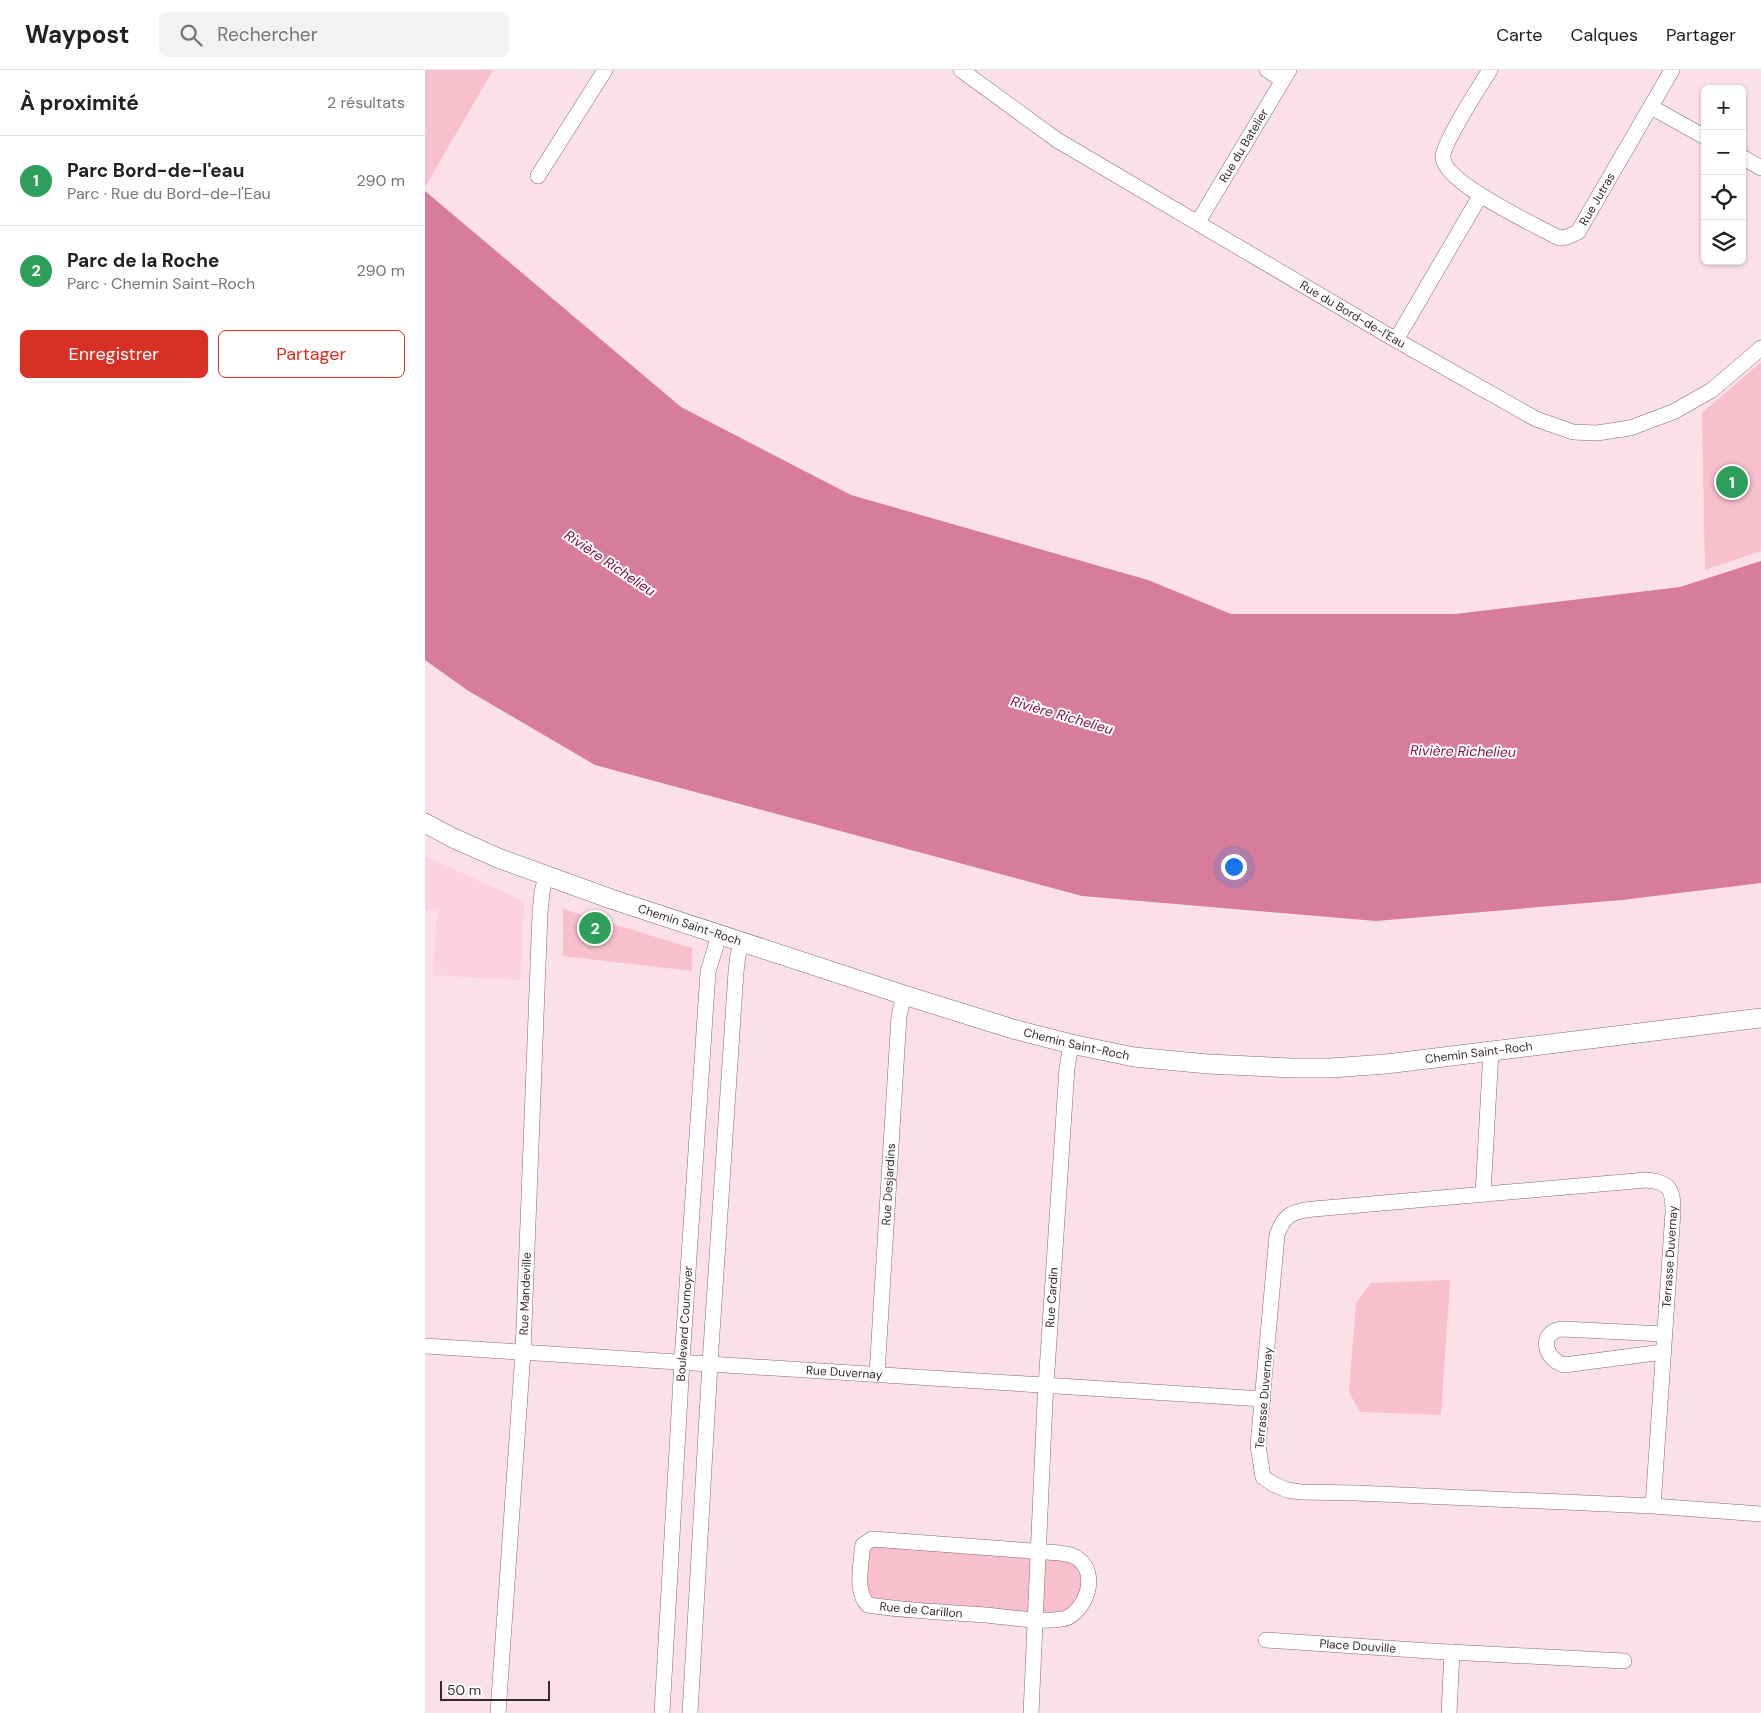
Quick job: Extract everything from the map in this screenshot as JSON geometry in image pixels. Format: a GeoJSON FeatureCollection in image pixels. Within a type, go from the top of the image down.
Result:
{"type":"FeatureCollection","features":[{"type":"Feature","properties":{"kind":"main road","name":"Chemin Saint-Roch"},"geometry":{"type":"LineString","coordinates":[[425,823],[473,848],[546,876],[904,995],[1013,1029],[1071,1044],[1166,1061],[1291,1068],[1331,1068],[1387,1064],[1761,1018]]}},
{"type":"Feature","properties":{"kind":"street"},"geometry":{"type":"LineString","coordinates":[[538,176],[605,70]]}},
{"type":"Feature","properties":{"kind":"street","name":"Rue du Bord-de-l'Eau"},"geometry":{"type":"LineString","coordinates":[[961,70],[1057,140],[1199,222],[1396,340],[1536,419],[1573,432],[1597,433],[1630,428],[1673,412],[1712,390],[1761,348]]}},
{"type":"Feature","properties":{"kind":"street"},"geometry":{"type":"LineString","coordinates":[[1267,70],[1286,75]]}},
{"type":"Feature","properties":{"kind":"street","name":"Rue Jutras"},"geometry":{"type":"LineString","coordinates":[[1489,70],[1448,141],[1442,156],[1445,167],[1480,196],[1559,238],[1578,232],[1672,70]]}},
{"type":"Feature","properties":{"kind":"street","name":"Rue du Batelier"},"geometry":{"type":"LineString","coordinates":[[1199,222],[1286,75]]}},
{"type":"Feature","properties":{"kind":"street"},"geometry":{"type":"LineString","coordinates":[[1651,107],[1701,135]]}},
{"type":"Feature","properties":{"kind":"street"},"geometry":{"type":"LineString","coordinates":[[1746,159],[1761,168]]}},
{"type":"Feature","properties":{"kind":"street"},"geometry":{"type":"LineString","coordinates":[[1396,340],[1480,196]]}},
{"type":"Feature","properties":{"kind":"street","name":"Rue Mandeville"},"geometry":{"type":"LineString","coordinates":[[498,1713],[523,1352],[540,913],[546,876]]}},
{"type":"Feature","properties":{"kind":"street","name":"Boulevard Cournoyer"},"geometry":{"type":"LineString","coordinates":[[662,1713],[681,1361],[709,972],[719,935]]}},
{"type":"Feature","properties":{"kind":"street"},"geometry":{"type":"LineString","coordinates":[[690,1713],[735,972],[738,955],[743,943]]}},
{"type":"Feature","properties":{"kind":"street","name":"Rue Desjardins"},"geometry":{"type":"LineString","coordinates":[[877,1374],[899,1016],[904,995]]}},
{"type":"Feature","properties":{"kind":"street","name":"Rue Cardin"},"geometry":{"type":"LineString","coordinates":[[1031,1713],[1046,1385],[1067,1078],[1071,1044]]}},
{"type":"Feature","properties":{"kind":"street"},"geometry":{"type":"LineString","coordinates":[[1483,1194],[1491,1051]]}},
{"type":"Feature","properties":{"kind":"street","name":"Terrasse Duvernay"},"geometry":{"type":"LineString","coordinates":[[1653,1506],[1673,1212],[1673,1198],[1668,1187],[1659,1181],[1646,1180],[1309,1209],[1294,1212],[1287,1216],[1281,1224],[1277,1235],[1258,1446],[1263,1477],[1273,1484],[1287,1490],[1301,1492],[1653,1506],[1761,1514]]}},
{"type":"Feature","properties":{"kind":"street"},"geometry":{"type":"LineString","coordinates":[[1663,1352],[1565,1365],[1551,1358],[1547,1349],[1547,1341],[1554,1330],[1562,1329],[1664,1334]]}},
{"type":"Feature","properties":{"kind":"street","name":"Rue Duvernay"},"geometry":{"type":"LineString","coordinates":[[425,1346],[1263,1399]]}},
{"type":"Feature","properties":{"kind":"street","name":"Rue de Carillon"},"geometry":{"type":"LineString","coordinates":[[1035,1619],[867,1605],[863,1600],[860,1588],[863,1545],[872,1539],[1038,1551]]}},
{"type":"Feature","properties":{"kind":"street"},"geometry":{"type":"LineString","coordinates":[[1035,1619],[1063,1619],[1069,1617],[1084,1602],[1089,1587],[1088,1575],[1084,1566],[1072,1555],[1038,1551]]}},
{"type":"Feature","properties":{"kind":"street","name":"Place Douville"},"geometry":{"type":"LineString","coordinates":[[1266,1640],[1625,1661]]}},
{"type":"Feature","properties":{"kind":"street"},"geometry":{"type":"LineString","coordinates":[[1449,1713],[1452,1652]]}},
{"type":"Feature","properties":{"kind":"shaded area"},"geometry":{"type":"Polygon","coordinates":[[[425,70],[493,70],[425,187],[425,70]]]}},
{"type":"Feature","properties":{"kind":"shaded area"},"geometry":{"type":"Polygon","coordinates":[[[1761,362],[1761,551],[1705,570],[1702,413],[1761,362]]]}},
{"type":"Feature","properties":{"kind":"shaded area"},"geometry":{"type":"Polygon","coordinates":[[[425,856],[524,901],[521,980],[433,975],[437,911],[425,910],[425,856]]]}},
{"type":"Feature","properties":{"kind":"shaded area"},"geometry":{"type":"Polygon","coordinates":[[[563,909],[692,948],[692,971],[563,956],[563,909]]]}},
{"type":"Feature","properties":{"kind":"shaded area"},"geometry":{"type":"Polygon","coordinates":[[[1450,1280],[1441,1415],[1360,1412],[1349,1392],[1356,1303],[1371,1283],[1450,1280]]]}},
{"type":"Feature","properties":{"kind":"shaded area"},"geometry":{"type":"Polygon","coordinates":[[[863,1545],[1065,1549],[1088,1575],[1069,1615],[870,1601],[865,1588],[863,1545]]]}},
{"type":"Feature","properties":{"kind":"water","name":"Rivière Richelieu"},"geometry":{"type":"Polygon","coordinates":[[[425,191],[681,407],[851,495],[1148,580],[1231,614],[1455,614],[1680,587],[1761,561],[1761,883],[1622,900],[1376,921],[1082,896],[595,765],[467,690],[425,660],[425,191]]]}},
{"type":"Feature","properties":{"kind":"place","name":"Parc Bord-de-l'eau"},"geometry":{"type":"Point","coordinates":[1732,482]}},
{"type":"Feature","properties":{"kind":"place","name":"Parc de la Roche"},"geometry":{"type":"Point","coordinates":[595,928]}}]}
